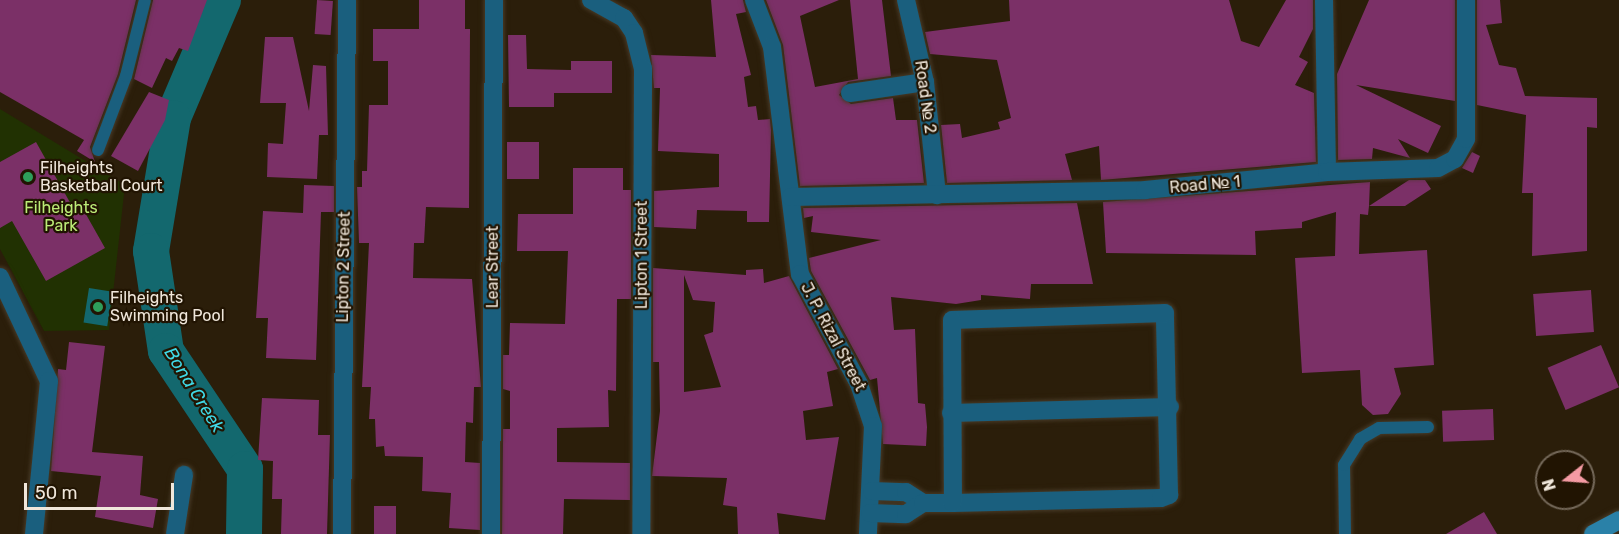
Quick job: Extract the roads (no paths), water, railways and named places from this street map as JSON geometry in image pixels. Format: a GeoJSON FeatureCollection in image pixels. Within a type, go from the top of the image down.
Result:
{"type":"FeatureCollection","features":[{"type":"Feature","properties":{"kind":"street","name":"Lipton 2 Street"},"geometry":{"type":"LineString","coordinates":[[342,534],[347,0]]}},
{"type":"Feature","properties":{"kind":"street","name":"Lear Street"},"geometry":{"type":"LineString","coordinates":[[491,534],[494,0]]}},
{"type":"Feature","properties":{"kind":"street","name":"Lipton 1 Street"},"geometry":{"type":"LineString","coordinates":[[591,0],[624,18],[634,33],[643,68],[641,534]]}},
{"type":"Feature","properties":{"kind":"street","name":"J. P. Rizal Street"},"geometry":{"type":"LineString","coordinates":[[754,0],[772,47],[800,274],[868,405],[874,444],[868,534]]}},
{"type":"Feature","properties":{"kind":"street","name":"Road № 2"},"geometry":{"type":"LineString","coordinates":[[906,0],[925,82],[937,195]]}},
{"type":"Feature","properties":{"kind":"street"},"geometry":{"type":"LineString","coordinates":[[1324,0],[1327,172]]}},
{"type":"Feature","properties":{"kind":"street","name":"Road № 1"},"geometry":{"type":"LineString","coordinates":[[790,197],[1145,190],[1327,172],[1438,168],[1455,159],[1467,139],[1466,0]]}},
{"type":"Feature","properties":{"kind":"street"},"geometry":{"type":"LineString","coordinates":[[850,93],[925,82]]}},
{"type":"Feature","properties":{"kind":"street"},"geometry":{"type":"LineString","coordinates":[[0,277],[49,381],[34,534]]}},
{"type":"Feature","properties":{"kind":"street"},"geometry":{"type":"LineString","coordinates":[[872,491],[906,492],[923,503],[953,503],[1161,498],[1171,487],[1169,321],[1157,310],[952,320],[953,503]]}},
{"type":"Feature","properties":{"kind":"street"},"geometry":{"type":"LineString","coordinates":[[951,413],[1170,407]]}},
{"type":"Feature","properties":{"kind":"street"},"geometry":{"type":"LineString","coordinates":[[175,534],[184,475]]}},
{"type":"Feature","properties":{"kind":"street"},"geometry":{"type":"LineString","coordinates":[[870,513],[906,514],[923,503]]}},
{"type":"Feature","properties":{"kind":"street"},"geometry":{"type":"LineString","coordinates":[[1593,534],[1619,520]]}},
{"type":"Feature","properties":{"kind":"lane"},"geometry":{"type":"LineString","coordinates":[[98,150],[145,0]]}},
{"type":"Feature","properties":{"kind":"lane"},"geometry":{"type":"LineString","coordinates":[[1344,534],[1344,465],[1360,439],[1378,428],[1428,428]]}},
{"type":"Feature","properties":{"kind":"water","name":"Filheights Swimming Pool"},"geometry":{"type":"Polygon","coordinates":[[[89,288],[113,292],[107,326],[84,323],[89,288]]]}},
{"type":"Feature","properties":{"kind":"waterway","name":"Bona Creek"},"geometry":{"type":"LineString","coordinates":[[223,0],[173,118],[151,251],[166,351],[245,469],[244,534]]}},
{"type":"Feature","properties":{"kind":"place","name":"Filheights Basketball Court"},"geometry":{"type":"Point","coordinates":[28,177]}},
{"type":"Feature","properties":{"kind":"place","name":"Filheights Swimming Pool"},"geometry":{"type":"Point","coordinates":[98,307]}},
{"type":"Feature","properties":{"kind":"park label","name":"Filheights Park"},"geometry":{"type":"Point","coordinates":[61,217]}}]}
